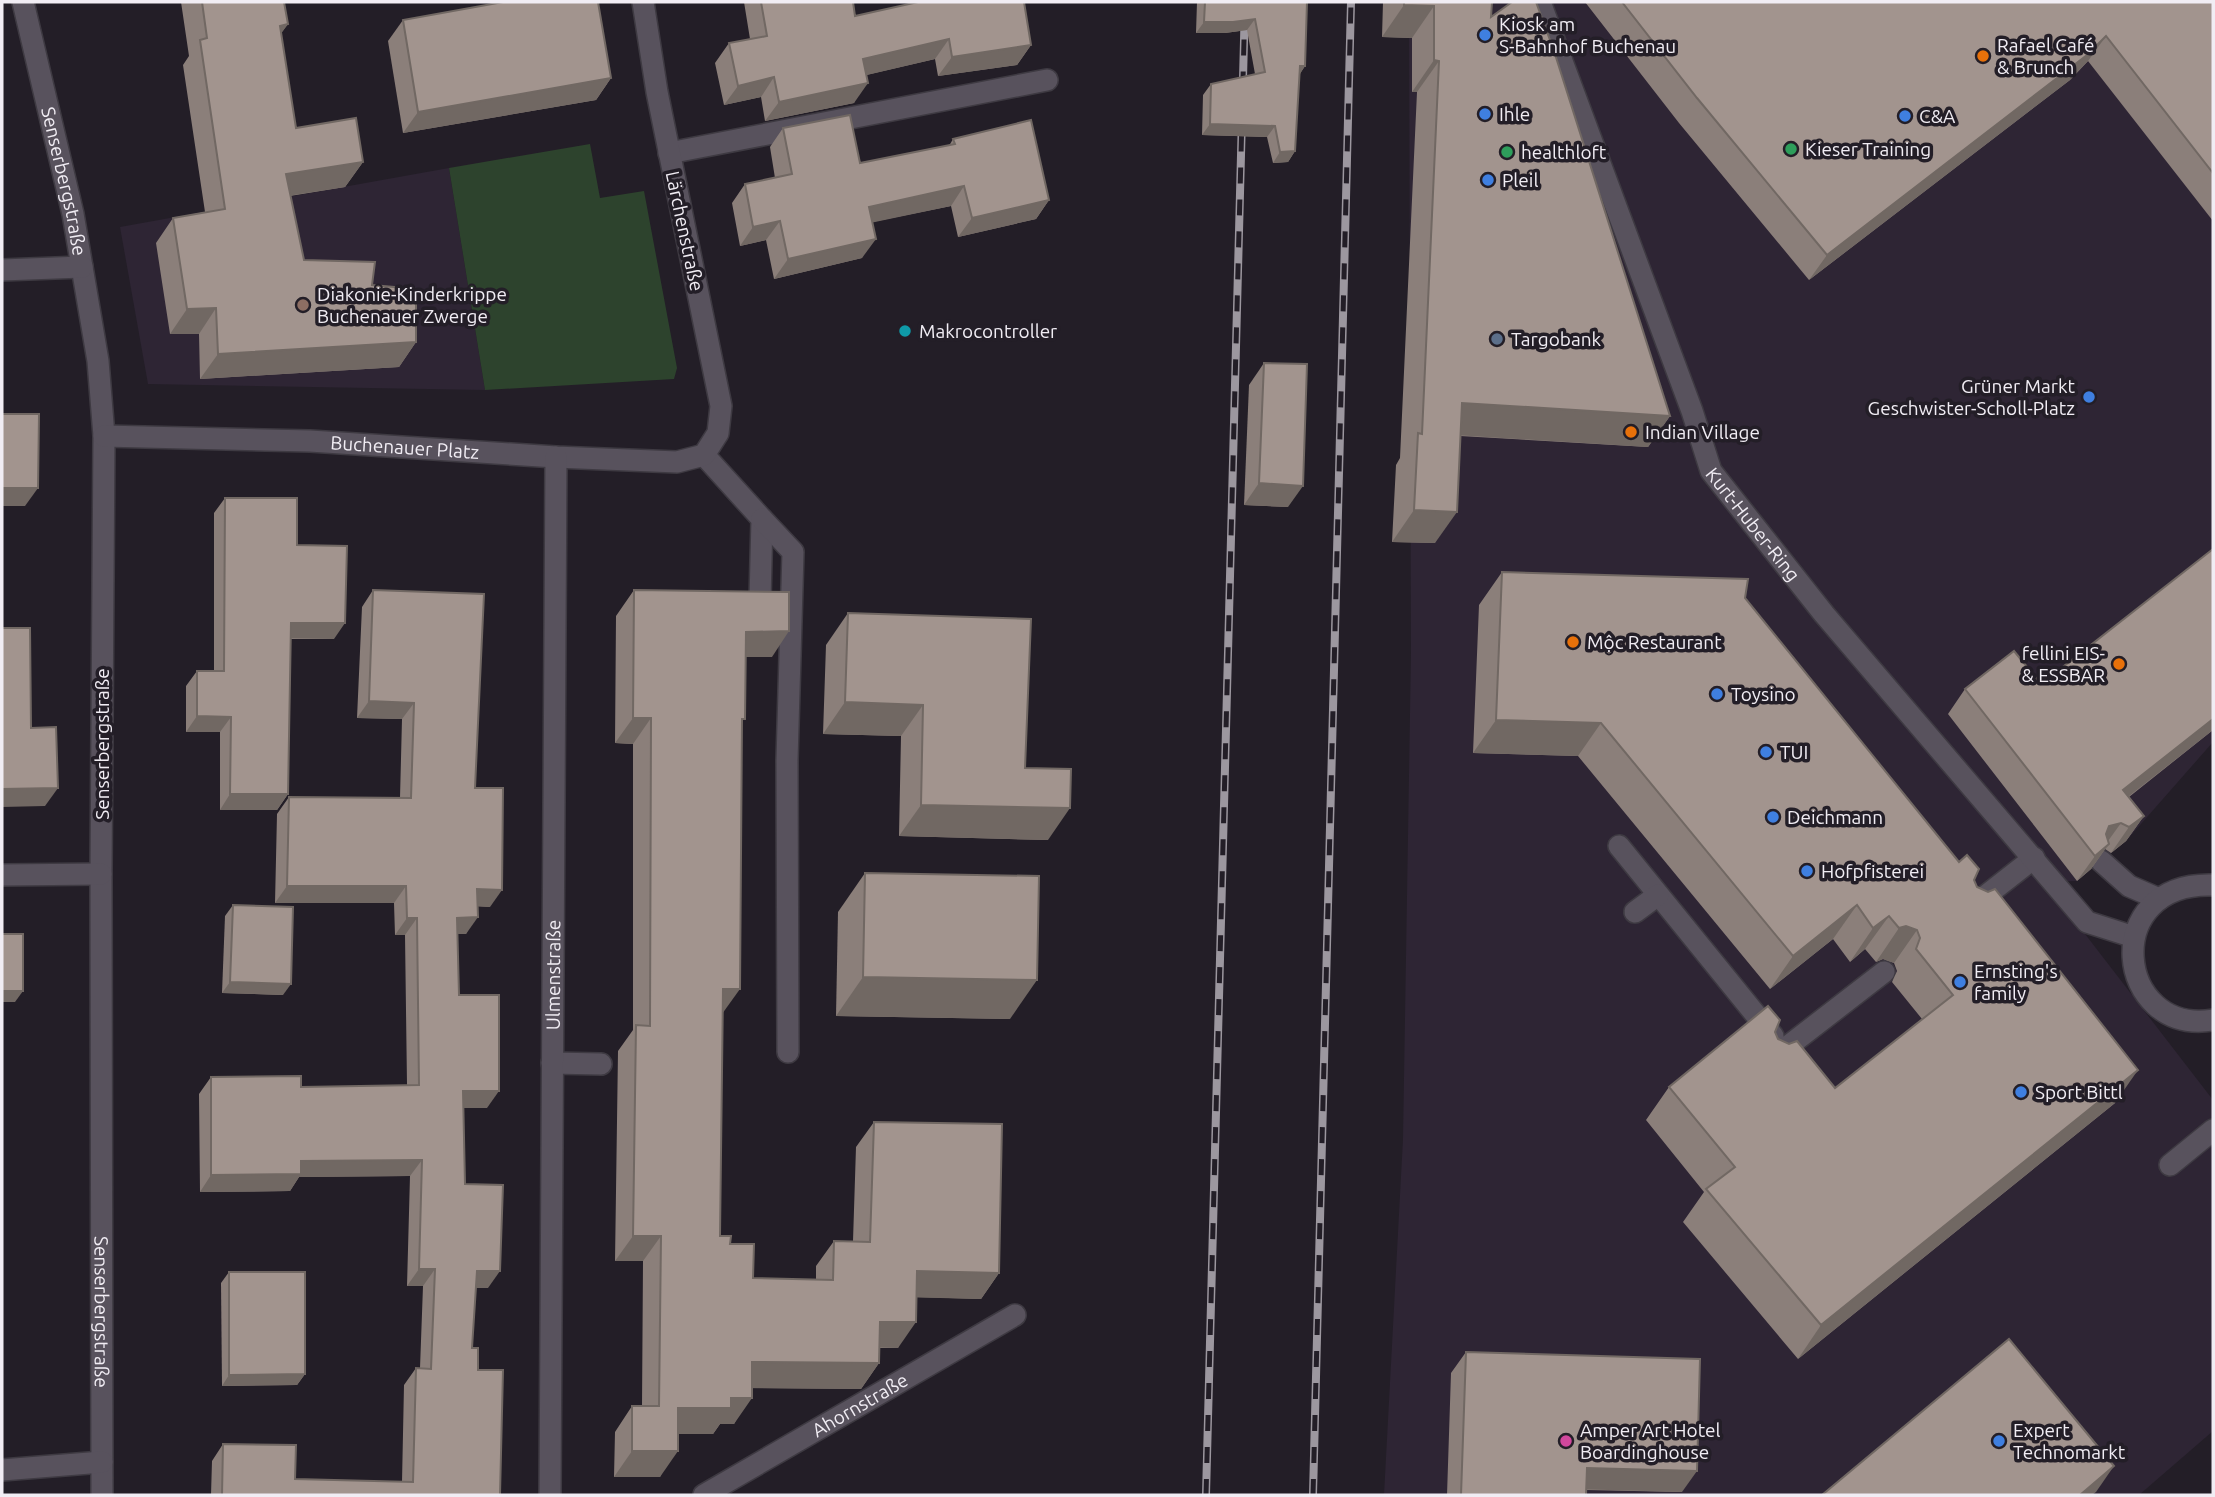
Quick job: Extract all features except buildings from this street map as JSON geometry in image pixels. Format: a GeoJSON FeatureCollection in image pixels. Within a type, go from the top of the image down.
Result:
{"type":"FeatureCollection","features":[{"type":"Feature","properties":{"kind":"street","name":"Senserbergstraße"},"geometry":{"type":"LineString","coordinates":[[23,2],[73,214],[98,361],[104,436],[101,874],[102,1495]]}},
{"type":"Feature","properties":{"kind":"street","name":"Lärchenstraße"},"geometry":{"type":"LineString","coordinates":[[643,2],[669,153],[721,406],[718,433],[704,455]]}},
{"type":"Feature","properties":{"kind":"street","name":"Kurt-Huber-Ring"},"geometry":{"type":"LineString","coordinates":[[1540,2],[1692,411],[1711,471],[1824,614],[2087,922],[2134,937]]}},
{"type":"Feature","properties":{"kind":"street"},"geometry":{"type":"LineString","coordinates":[[669,153],[1047,80]]}},
{"type":"Feature","properties":{"kind":"street"},"geometry":{"type":"LineString","coordinates":[[2,270],[82,267]]}},
{"type":"Feature","properties":{"kind":"street","name":"Buchenauer Platz"},"geometry":{"type":"LineString","coordinates":[[104,436],[310,441],[677,462],[704,455]]}},
{"type":"Feature","properties":{"kind":"street"},"geometry":{"type":"LineString","coordinates":[[704,455],[793,552],[787,760],[788,1052]]}},
{"type":"Feature","properties":{"kind":"street","name":"Ulmenstraße"},"geometry":{"type":"LineString","coordinates":[[550,1495],[555,457]]}},
{"type":"Feature","properties":{"kind":"street"},"geometry":{"type":"LineString","coordinates":[[760,600],[762,519]]}},
{"type":"Feature","properties":{"kind":"street"},"geometry":{"type":"LineString","coordinates":[[1619,846],[1783,1049]]}},
{"type":"Feature","properties":{"kind":"street"},"geometry":{"type":"LineString","coordinates":[[1964,912],[2034,858]]}},
{"type":"Feature","properties":{"kind":"street"},"geometry":{"type":"LineString","coordinates":[[2101,861],[2129,886],[2159,899]]}},
{"type":"Feature","properties":{"kind":"street"},"geometry":{"type":"LineString","coordinates":[[2,875],[101,874]]}},
{"type":"Feature","properties":{"kind":"street"},"geometry":{"type":"LineString","coordinates":[[2213,885],[2176,889],[2159,899],[2143,916],[2134,937],[2132,956],[2135,973],[2154,1003],[2185,1020],[2213,1020]]}},
{"type":"Feature","properties":{"kind":"street"},"geometry":{"type":"LineString","coordinates":[[1635,912],[1658,895]]}},
{"type":"Feature","properties":{"kind":"street"},"geometry":{"type":"LineString","coordinates":[[1765,1064],[1884,972]]}},
{"type":"Feature","properties":{"kind":"street"},"geometry":{"type":"LineString","coordinates":[[1724,1009],[1741,996]]}},
{"type":"Feature","properties":{"kind":"street"},"geometry":{"type":"LineString","coordinates":[[552,1063],[601,1064]]}},
{"type":"Feature","properties":{"kind":"street"},"geometry":{"type":"LineString","coordinates":[[2170,1165],[2213,1130]]}},
{"type":"Feature","properties":{"kind":"street","name":"Ahornstraße"},"geometry":{"type":"LineString","coordinates":[[704,1495],[1015,1315]]}},
{"type":"Feature","properties":{"kind":"street"},"geometry":{"type":"LineString","coordinates":[[2,1470],[102,1462]]}},
{"type":"Feature","properties":{"kind":"shaded area"},"geometry":{"type":"Polygon","coordinates":[[[1409,2],[2213,2],[2213,742],[2126,841],[2077,881],[2045,882],[2213,1100],[2213,1431],[2139,1495],[1384,1495],[1403,1139],[1411,653],[1409,2]]]}},
{"type":"Feature","properties":{"kind":"shaded area","name":"Diakonie-Kinderkrippe Buchenauer Zwerge"},"geometry":{"type":"Polygon","coordinates":[[[449,168],[485,390],[148,384],[120,227],[449,168]]]}},
{"type":"Feature","properties":{"kind":"green space"},"geometry":{"type":"Polygon","coordinates":[[[590,144],[600,198],[644,191],[677,368],[674,379],[485,390],[449,168],[590,144]]]}},
{"type":"Feature","properties":{"kind":"railway"},"geometry":{"type":"LineString","coordinates":[[1206,1495],[1245,2]]}},
{"type":"Feature","properties":{"kind":"railway"},"geometry":{"type":"LineString","coordinates":[[1313,1495],[1351,2]]}},
{"type":"Feature","properties":{"kind":"place","name":"Kiosk am S-Bahnhof Buchenau"},"geometry":{"type":"Point","coordinates":[1485,35]}},
{"type":"Feature","properties":{"kind":"place","name":"Rafael Café & Brunch"},"geometry":{"type":"Point","coordinates":[1983,56]}},
{"type":"Feature","properties":{"kind":"place","name":"Ihle"},"geometry":{"type":"Point","coordinates":[1485,114]}},
{"type":"Feature","properties":{"kind":"place","name":"C&A"},"geometry":{"type":"Point","coordinates":[1905,116]}},
{"type":"Feature","properties":{"kind":"place","name":"Kieser Training"},"geometry":{"type":"Point","coordinates":[1791,149]}},
{"type":"Feature","properties":{"kind":"place","name":"healthloft"},"geometry":{"type":"Point","coordinates":[1507,152]}},
{"type":"Feature","properties":{"kind":"place","name":"Pleil"},"geometry":{"type":"Point","coordinates":[1488,180]}},
{"type":"Feature","properties":{"kind":"place","name":"Diakonie-Kinderkrippe Buchenauer Zwerge"},"geometry":{"type":"Point","coordinates":[303,305]}},
{"type":"Feature","properties":{"kind":"place","name":"Makrocontroller"},"geometry":{"type":"Point","coordinates":[905,331]}},
{"type":"Feature","properties":{"kind":"place","name":"Targobank"},"geometry":{"type":"Point","coordinates":[1497,339]}},
{"type":"Feature","properties":{"kind":"place","name":"Grüner Markt Geschwister-Scholl-Platz"},"geometry":{"type":"Point","coordinates":[2089,397]}},
{"type":"Feature","properties":{"kind":"place","name":"Indian Village"},"geometry":{"type":"Point","coordinates":[1631,432]}},
{"type":"Feature","properties":{"kind":"place","name":"Mộc Restaurant"},"geometry":{"type":"Point","coordinates":[1573,642]}},
{"type":"Feature","properties":{"kind":"place","name":"fellini EIS- & ESSBAR"},"geometry":{"type":"Point","coordinates":[2119,664]}},
{"type":"Feature","properties":{"kind":"place","name":"Toysino"},"geometry":{"type":"Point","coordinates":[1717,694]}},
{"type":"Feature","properties":{"kind":"place","name":"TUI"},"geometry":{"type":"Point","coordinates":[1766,752]}},
{"type":"Feature","properties":{"kind":"place","name":"Deichmann"},"geometry":{"type":"Point","coordinates":[1773,817]}},
{"type":"Feature","properties":{"kind":"place","name":"Hofpfisterei"},"geometry":{"type":"Point","coordinates":[1807,871]}},
{"type":"Feature","properties":{"kind":"place","name":"Ernsting's family"},"geometry":{"type":"Point","coordinates":[1960,982]}},
{"type":"Feature","properties":{"kind":"place","name":"Sport Bittl"},"geometry":{"type":"Point","coordinates":[2021,1092]}},
{"type":"Feature","properties":{"kind":"place","name":"Amper Art Hotel Boardinghouse"},"geometry":{"type":"Point","coordinates":[1566,1441]}},
{"type":"Feature","properties":{"kind":"place","name":"Expert Technomarkt"},"geometry":{"type":"Point","coordinates":[1999,1441]}}]}
